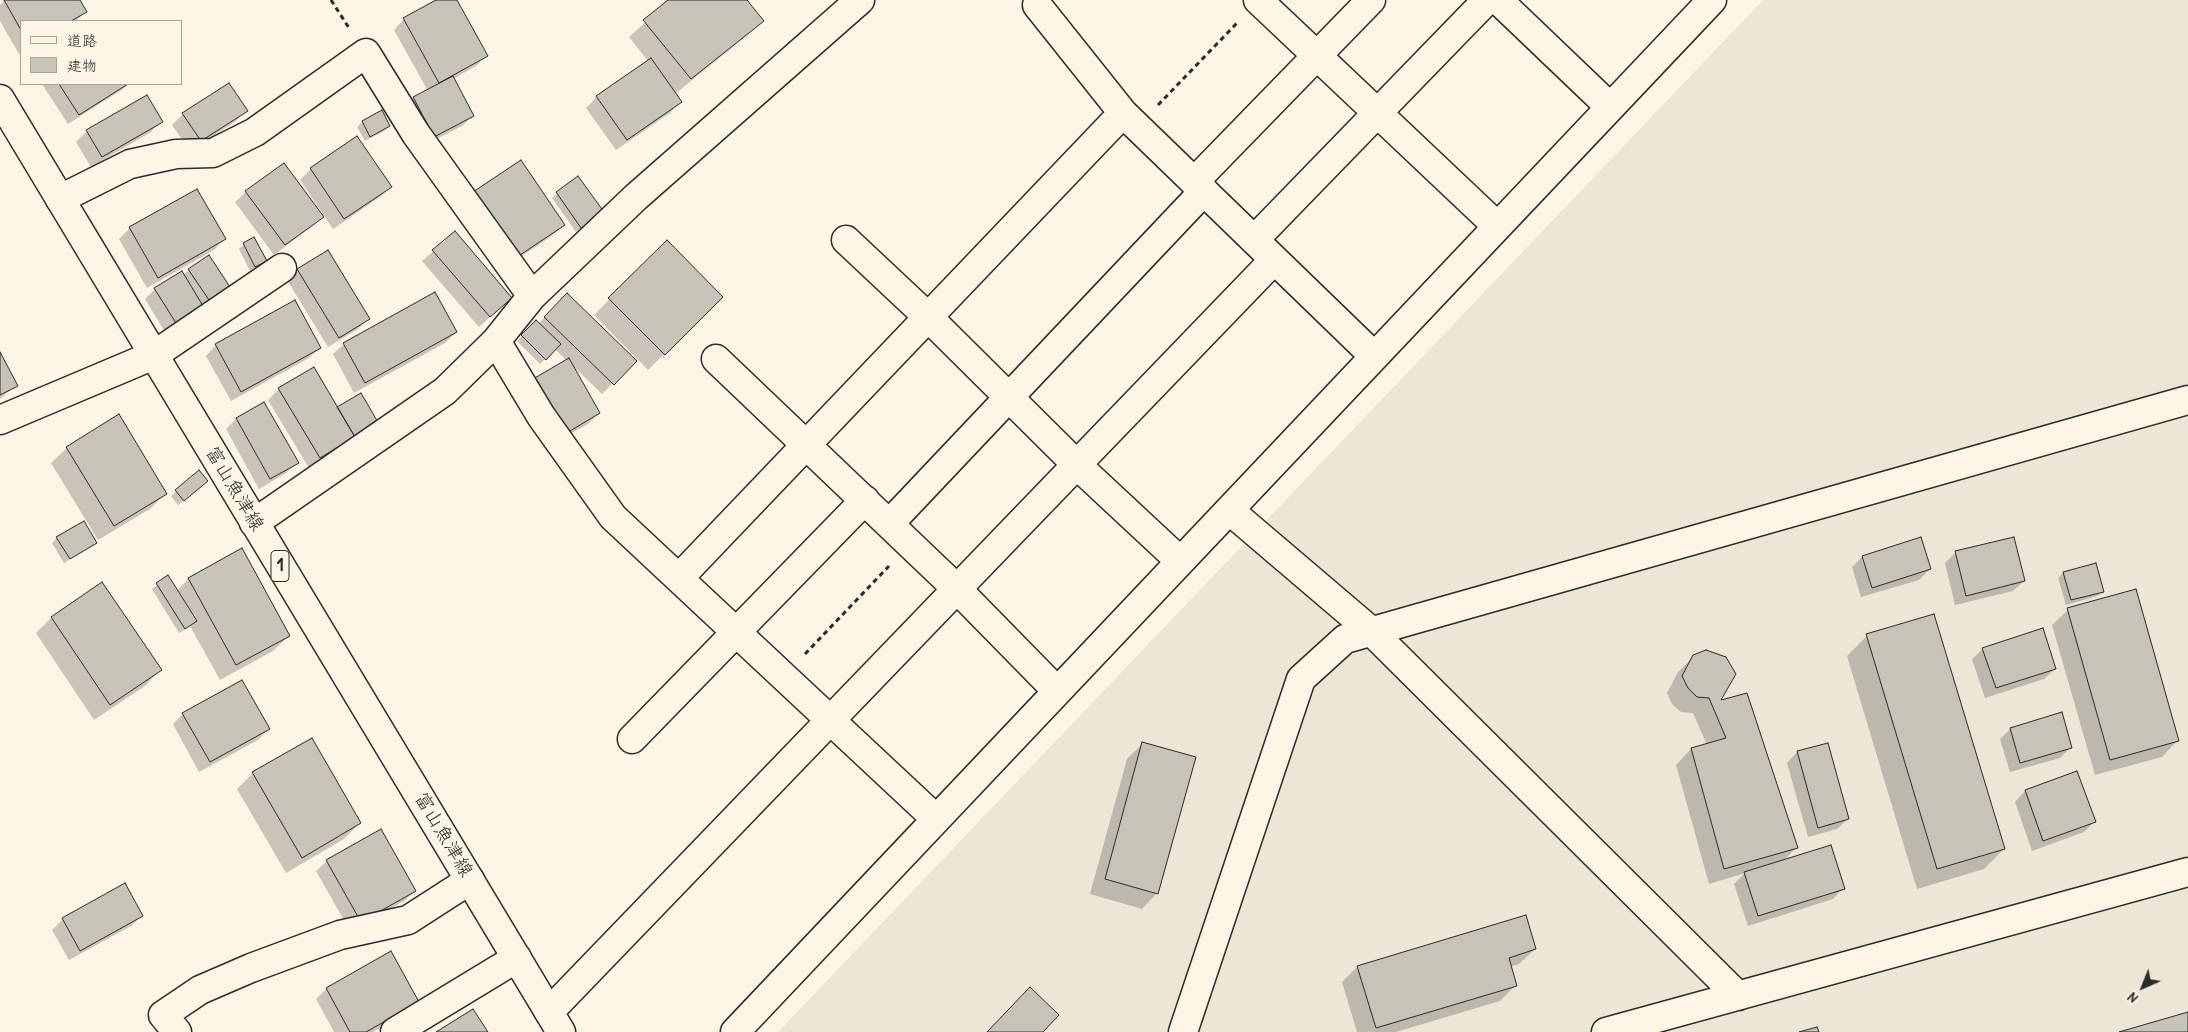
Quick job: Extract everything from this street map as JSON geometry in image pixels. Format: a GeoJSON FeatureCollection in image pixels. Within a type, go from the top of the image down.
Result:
{"type":"FeatureCollection","features":[{"type":"Feature","properties":{"kind":"street"},"geometry":{"type":"LineString","coordinates":[[254,523],[444,390],[496,341],[532,296],[636,198],[860,0]]}},
{"type":"Feature","properties":{"kind":"street"},"geometry":{"type":"LineString","coordinates":[[1258,0],[1497,226]]}},
{"type":"Feature","properties":{"kind":"street"},"geometry":{"type":"LineString","coordinates":[[889,524],[1008,399],[1316,56],[1372,0]]}},
{"type":"Feature","properties":{"kind":"street"},"geometry":{"type":"LineString","coordinates":[[1254,240],[1378,114],[1486,0]]}},
{"type":"Feature","properties":{"kind":"street"},"geometry":{"type":"LineString","coordinates":[[1498,0],[1610,107]]}},
{"type":"Feature","properties":{"kind":"street"},"geometry":{"type":"LineString","coordinates":[[735,1032],[1712,0]]}},
{"type":"Feature","properties":{"kind":"street"},"geometry":{"type":"LineString","coordinates":[[1037,4],[1130,120],[1374,356]]}},
{"type":"Feature","properties":{"kind":"street"},"geometry":{"type":"LineString","coordinates":[[60,199],[130,164],[176,154],[212,153],[255,132],[366,53],[416,134],[532,296]]}},
{"type":"Feature","properties":{"kind":"street","name":"富山魚津線"},"geometry":{"type":"LineString","coordinates":[[0,99],[555,1022]]}},
{"type":"Feature","properties":{"kind":"street"},"geometry":{"type":"LineString","coordinates":[[679,578],[928,317],[1130,120]]}},
{"type":"Feature","properties":{"kind":"street"},"geometry":{"type":"LineString","coordinates":[[846,240],[928,317],[1008,399],[1180,561]]}},
{"type":"Feature","properties":{"kind":"street"},"geometry":{"type":"LineString","coordinates":[[555,1022],[830,720],[1274,260]]}},
{"type":"Feature","properties":{"kind":"street"},"geometry":{"type":"LineString","coordinates":[[0,420],[154,354],[282,268]]}},
{"type":"Feature","properties":{"kind":"street"},"geometry":{"type":"LineString","coordinates":[[496,341],[541,416],[613,517],[936,819]]}},
{"type":"Feature","properties":{"kind":"street"},"geometry":{"type":"LineString","coordinates":[[716,359],[958,589],[1057,691]]}},
{"type":"Feature","properties":{"kind":"street"},"geometry":{"type":"LineString","coordinates":[[1183,1032],[1301,679],[1346,639],[2188,400]]}},
{"type":"Feature","properties":{"kind":"street"},"geometry":{"type":"LineString","coordinates":[[632,739],[738,633],[865,500]]}},
{"type":"Feature","properties":{"kind":"street"},"geometry":{"type":"LineString","coordinates":[[1228,510],[1370,631],[1738,996]]}},
{"type":"Feature","properties":{"kind":"street"},"geometry":{"type":"LineString","coordinates":[[1606,1032],[2188,872]]}},
{"type":"Feature","properties":{"kind":"street"},"geometry":{"type":"LineString","coordinates":[[177,1032],[163,1015],[200,990],[340,934],[408,920],[470,880]]}},
{"type":"Feature","properties":{"kind":"street"},"geometry":{"type":"LineString","coordinates":[[395,1032],[516,958]]}},
{"type":"Feature","properties":{"kind":"path"},"geometry":{"type":"LineString","coordinates":[[1130,120],[1258,0]]}},
{"type":"Feature","properties":{"kind":"path"},"geometry":{"type":"LineString","coordinates":[[784,676],[910,544]]}},
{"type":"Feature","properties":{"kind":"shaded area"},"geometry":{"type":"Polygon","coordinates":[[[1763,0],[2188,0],[2188,1032],[778,1032],[1763,0]]]}},
{"type":"Feature","properties":{"kind":"building"},"geometry":{"type":"Polygon","coordinates":[[[4,0],[80,0],[87,12],[73,20],[20,20],[20,28],[4,0]]]}},
{"type":"Feature","properties":{"kind":"building"},"geometry":{"type":"Polygon","coordinates":[[[436,0],[457,0],[488,56],[439,83],[403,18],[436,0]]]}},
{"type":"Feature","properties":{"kind":"building"},"geometry":{"type":"Polygon","coordinates":[[[668,0],[747,0],[764,21],[691,79],[643,20],[668,0]]]}},
{"type":"Feature","properties":{"kind":"building"},"geometry":{"type":"Polygon","coordinates":[[[651,58],[682,102],[627,140],[596,96],[651,58]]]}},
{"type":"Feature","properties":{"kind":"building"},"geometry":{"type":"Polygon","coordinates":[[[453,76],[474,116],[434,137],[413,97],[453,76]]]}},
{"type":"Feature","properties":{"kind":"building"},"geometry":{"type":"Polygon","coordinates":[[[229,83],[248,111],[201,141],[182,113],[229,83]]]}},
{"type":"Feature","properties":{"kind":"building"},"geometry":{"type":"Polygon","coordinates":[[[60,85],[126,85],[79,115],[60,85]]]}},
{"type":"Feature","properties":{"kind":"building"},"geometry":{"type":"Polygon","coordinates":[[[147,95],[163,122],[102,157],[86,130],[147,95]]]}},
{"type":"Feature","properties":{"kind":"building"},"geometry":{"type":"Polygon","coordinates":[[[382,110],[390,126],[370,137],[362,121],[382,110]]]}},
{"type":"Feature","properties":{"kind":"building"},"geometry":{"type":"Polygon","coordinates":[[[357,136],[392,187],[344,219],[310,168],[357,136]]]}},
{"type":"Feature","properties":{"kind":"building"},"geometry":{"type":"Polygon","coordinates":[[[521,160],[565,225],[517,257],[473,192],[521,160]]]}},
{"type":"Feature","properties":{"kind":"building"},"geometry":{"type":"Polygon","coordinates":[[[284,163],[324,217],[285,245],[245,191],[284,163]]]}},
{"type":"Feature","properties":{"kind":"building"},"geometry":{"type":"Polygon","coordinates":[[[578,176],[604,212],[581,228],[556,192],[578,176]]]}},
{"type":"Feature","properties":{"kind":"building"},"geometry":{"type":"Polygon","coordinates":[[[197,189],[226,239],[158,278],[129,227],[197,189]]]}},
{"type":"Feature","properties":{"kind":"building"},"geometry":{"type":"Polygon","coordinates":[[[455,231],[512,298],[490,317],[432,250],[455,231]]]}},
{"type":"Feature","properties":{"kind":"building"},"geometry":{"type":"Polygon","coordinates":[[[254,237],[267,261],[255,267],[243,243],[254,237]]]}},
{"type":"Feature","properties":{"kind":"building"},"geometry":{"type":"Polygon","coordinates":[[[667,240],[723,297],[665,355],[608,298],[667,240]]]}},
{"type":"Feature","properties":{"kind":"building"},"geometry":{"type":"Polygon","coordinates":[[[328,250],[370,319],[339,338],[297,269],[328,250]]]}},
{"type":"Feature","properties":{"kind":"building"},"geometry":{"type":"Polygon","coordinates":[[[209,255],[230,287],[209,300],[188,269],[209,255]]]}},
{"type":"Feature","properties":{"kind":"building"},"geometry":{"type":"Polygon","coordinates":[[[182,271],[203,306],[176,323],[154,288],[182,271]]]}},
{"type":"Feature","properties":{"kind":"building"},"geometry":{"type":"Polygon","coordinates":[[[435,292],[457,332],[365,383],[343,343],[435,292]]]}},
{"type":"Feature","properties":{"kind":"building"},"geometry":{"type":"Polygon","coordinates":[[[567,293],[637,361],[614,385],[544,317],[567,293]]]}},
{"type":"Feature","properties":{"kind":"building"},"geometry":{"type":"Polygon","coordinates":[[[295,300],[321,348],[241,392],[215,344],[295,300]]]}},
{"type":"Feature","properties":{"kind":"building"},"geometry":{"type":"Polygon","coordinates":[[[536,320],[561,344],[546,360],[521,335],[536,320]]]}},
{"type":"Feature","properties":{"kind":"building"},"geometry":{"type":"Polygon","coordinates":[[[0,352],[18,386],[0,395],[0,352]]]}},
{"type":"Feature","properties":{"kind":"building"},"geometry":{"type":"Polygon","coordinates":[[[569,358],[600,413],[565,434],[533,379],[569,358]]]}},
{"type":"Feature","properties":{"kind":"building"},"geometry":{"type":"Polygon","coordinates":[[[314,367],[355,437],[320,458],[278,388],[314,367]]]}},
{"type":"Feature","properties":{"kind":"building"},"geometry":{"type":"Polygon","coordinates":[[[361,393],[379,424],[355,437],[337,407],[361,393]]]}},
{"type":"Feature","properties":{"kind":"building"},"geometry":{"type":"Polygon","coordinates":[[[264,402],[299,463],[270,479],[236,418],[264,402]]]}},
{"type":"Feature","properties":{"kind":"building"},"geometry":{"type":"Polygon","coordinates":[[[119,414],[167,494],[114,526],[66,447],[119,414]]]}},
{"type":"Feature","properties":{"kind":"building"},"geometry":{"type":"Polygon","coordinates":[[[199,470],[208,481],[184,501],[175,490],[199,470]]]}},
{"type":"Feature","properties":{"kind":"building"},"geometry":{"type":"Polygon","coordinates":[[[84,521],[97,543],[70,559],[56,537],[84,521]]]}},
{"type":"Feature","properties":{"kind":"building"},"geometry":{"type":"Polygon","coordinates":[[[1921,537],[1931,569],[1872,588],[1862,556],[1921,537]]]}},
{"type":"Feature","properties":{"kind":"building"},"geometry":{"type":"Polygon","coordinates":[[[2014,537],[2025,581],[1966,596],[1955,551],[2014,537]]]}},
{"type":"Feature","properties":{"kind":"building"},"geometry":{"type":"Polygon","coordinates":[[[242,548],[290,636],[236,665],[188,578],[242,548]]]}},
{"type":"Feature","properties":{"kind":"building"},"geometry":{"type":"Polygon","coordinates":[[[2096,563],[2104,592],[2071,600],[2063,572],[2096,563]]]}},
{"type":"Feature","properties":{"kind":"building"},"geometry":{"type":"Polygon","coordinates":[[[168,575],[197,621],[185,629],[156,583],[168,575]]]}},
{"type":"Feature","properties":{"kind":"building"},"geometry":{"type":"Polygon","coordinates":[[[102,582],[162,670],[110,705],[51,617],[102,582]]]}},
{"type":"Feature","properties":{"kind":"building"},"geometry":{"type":"Polygon","coordinates":[[[2136,589],[2179,741],[2110,760],[2067,608],[2136,589]]]}},
{"type":"Feature","properties":{"kind":"building"},"geometry":{"type":"Polygon","coordinates":[[[1934,614],[2005,849],[1937,869],[1866,634],[1934,614]]]}},
{"type":"Feature","properties":{"kind":"building"},"geometry":{"type":"Polygon","coordinates":[[[2043,628],[2056,669],[1996,688],[1982,648],[2043,628]]]}},
{"type":"Feature","properties":{"kind":"building"},"geometry":{"type":"Polygon","coordinates":[[[1706,650],[1726,657],[1736,674],[1721,700],[1747,693],[1798,848],[1724,869],[1691,748],[1726,738],[1709,698],[1697,697],[1688,688],[1682,676],[1693,655],[1706,650]]]}},
{"type":"Feature","properties":{"kind":"building"},"geometry":{"type":"Polygon","coordinates":[[[242,680],[270,729],[210,762],[182,713],[242,680]]]}},
{"type":"Feature","properties":{"kind":"building"},"geometry":{"type":"Polygon","coordinates":[[[2062,712],[2072,748],[2020,763],[2010,728],[2062,712]]]}},
{"type":"Feature","properties":{"kind":"building"},"geometry":{"type":"Polygon","coordinates":[[[312,738],[361,823],[302,858],[252,772],[312,738]]]}},
{"type":"Feature","properties":{"kind":"building"},"geometry":{"type":"Polygon","coordinates":[[[1142,742],[1196,757],[1158,894],[1105,879],[1142,742]]]}},
{"type":"Feature","properties":{"kind":"building"},"geometry":{"type":"Polygon","coordinates":[[[1828,743],[1849,819],[1818,828],[1797,751],[1828,743]]]}},
{"type":"Feature","properties":{"kind":"building"},"geometry":{"type":"Polygon","coordinates":[[[2077,771],[2096,822],[2043,841],[2025,790],[2077,771]]]}},
{"type":"Feature","properties":{"kind":"building"},"geometry":{"type":"Polygon","coordinates":[[[381,829],[416,891],[361,922],[326,860],[381,829]]]}},
{"type":"Feature","properties":{"kind":"building"},"geometry":{"type":"Polygon","coordinates":[[[1831,845],[1845,889],[1758,916],[1744,872],[1831,845]]]}},
{"type":"Feature","properties":{"kind":"building"},"geometry":{"type":"Polygon","coordinates":[[[125,883],[143,916],[80,951],[62,918],[125,883]]]}},
{"type":"Feature","properties":{"kind":"building"},"geometry":{"type":"Polygon","coordinates":[[[1526,915],[1536,949],[1509,958],[1517,986],[1376,1028],[1357,966],[1526,915]]]}},
{"type":"Feature","properties":{"kind":"building"},"geometry":{"type":"Polygon","coordinates":[[[391,951],[419,1002],[366,1032],[350,1032],[326,988],[391,951]]]}},
{"type":"Feature","properties":{"kind":"building"},"geometry":{"type":"Polygon","coordinates":[[[1030,987],[1059,1015],[1043,1032],[987,1032],[1030,987]]]}},
{"type":"Feature","properties":{"kind":"building"},"geometry":{"type":"Polygon","coordinates":[[[473,1009],[488,1032],[436,1032],[473,1009]]]}},
{"type":"Feature","properties":{"kind":"building"},"geometry":{"type":"Polygon","coordinates":[[[2188,1012],[2188,1032],[2119,1032],[2188,1012]]]}},
{"type":"Feature","properties":{"kind":"building"},"geometry":{"type":"Polygon","coordinates":[[[1817,1027],[1819,1032],[1799,1032],[1817,1027]]]}}]}
